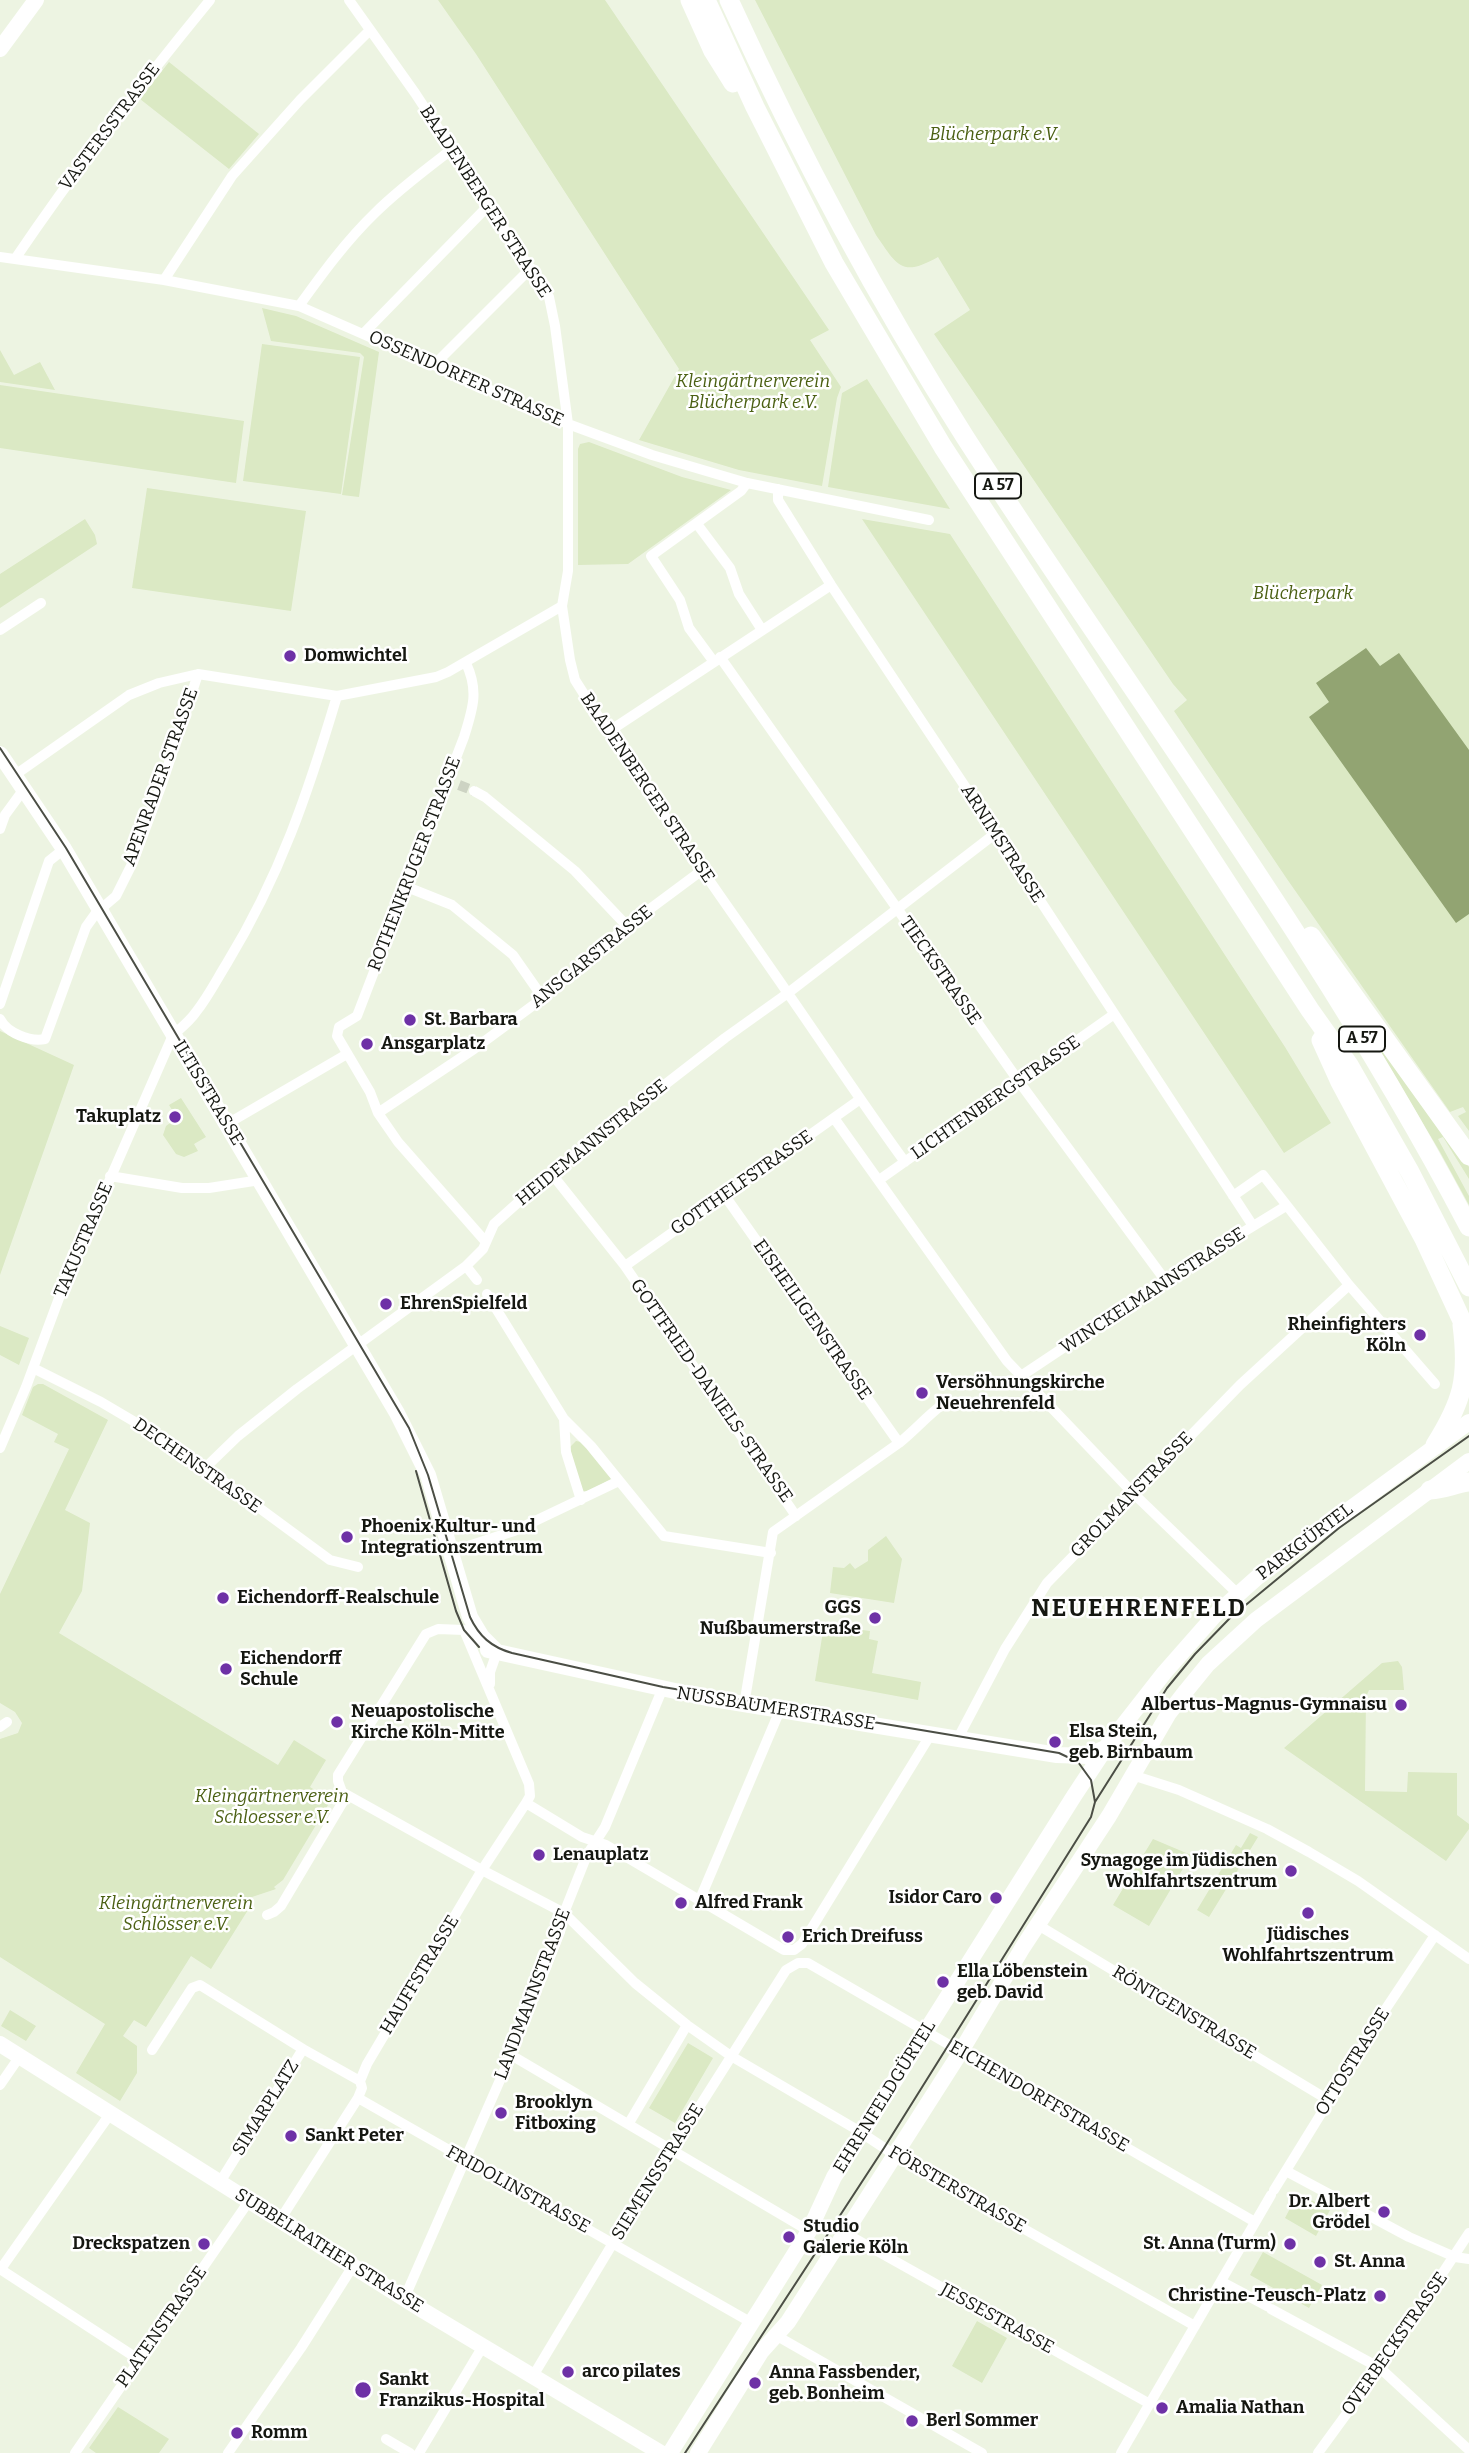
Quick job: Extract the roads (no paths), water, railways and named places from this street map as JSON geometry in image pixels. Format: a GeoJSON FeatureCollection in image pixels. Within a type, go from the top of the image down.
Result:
{"type":"FeatureCollection","features":[{"type":"Feature","properties":{"kind":"highway"},"geometry":{"type":"LineString","coordinates":[[690,0],[728,77],[755,107]]}},
{"type":"Feature","properties":{"kind":"highway","name":"A 57"},"geometry":{"type":"LineString","coordinates":[[706,0],[755,107],[834,263],[943,447],[1310,1010],[1349,1065],[1410,1172],[1469,1287]]}},
{"type":"Feature","properties":{"kind":"highway","name":"A 57"},"geometry":{"type":"LineString","coordinates":[[729,0],[819,187],[950,412],[1339,1001],[1435,1162],[1469,1227]]}},
{"type":"Feature","properties":{"kind":"highway"},"geometry":{"type":"LineString","coordinates":[[1246,858],[1268,877],[1469,1156]]}},
{"type":"Feature","properties":{"kind":"highway"},"geometry":{"type":"LineString","coordinates":[[1310,1010],[1339,1082],[1424,1239],[1469,1336]]}},
{"type":"Feature","properties":{"kind":"highway"},"geometry":{"type":"LineString","coordinates":[[1435,1446],[1460,1405],[1467,1376],[1466,1341],[1458,1311]]}},
{"type":"Feature","properties":{"kind":"highway"},"geometry":{"type":"LineString","coordinates":[[1430,1490],[1447,1489],[1469,1482]]}},
{"type":"Feature","properties":{"kind":"main road"},"geometry":{"type":"LineString","coordinates":[[0,49],[36,0]]}},
{"type":"Feature","properties":{"kind":"main road","name":"ILTISSTRASSE"},"geometry":{"type":"LineString","coordinates":[[0,754],[64,849],[357,1343],[409,1436],[428,1475],[473,1623],[497,1652]]}},
{"type":"Feature","properties":{"kind":"main road","name":"PARKGÜRTEL"},"geometry":{"type":"LineString","coordinates":[[1107,1746],[1191,1640],[1238,1594],[1469,1422]]}},
{"type":"Feature","properties":{"kind":"main road","name":"ILTISSTRASSE"},"geometry":{"type":"LineString","coordinates":[[409,1436],[421,1490],[464,1630]]}},
{"type":"Feature","properties":{"kind":"main road","name":"PARKGÜRTEL"},"geometry":{"type":"LineString","coordinates":[[1132,1775],[1169,1713],[1232,1640],[1469,1461]]}},
{"type":"Feature","properties":{"kind":"main road"},"geometry":{"type":"LineString","coordinates":[[464,1630],[478,1646],[497,1652]]}},
{"type":"Feature","properties":{"kind":"main road","name":"NUSSBAUMERSTRASSE"},"geometry":{"type":"LineString","coordinates":[[497,1652],[662,1690],[1057,1755],[1093,1755],[1107,1746]]}},
{"type":"Feature","properties":{"kind":"main road","name":"EHRENFELDGÜRTEL"},"geometry":{"type":"LineString","coordinates":[[670,2453],[808,2231],[834,2177],[1107,1746]]}},
{"type":"Feature","properties":{"kind":"main road","name":"NUSSBAUMERSTRASSE"},"geometry":{"type":"LineString","coordinates":[[1057,1755],[1070,1760],[1087,1777]]}},
{"type":"Feature","properties":{"kind":"main road"},"geometry":{"type":"LineString","coordinates":[[698,2453],[761,2352],[776,2336],[845,2233],[1132,1775]]}},
{"type":"Feature","properties":{"kind":"main road","name":"SUBBELRATHER STRASSE"},"geometry":{"type":"LineString","coordinates":[[0,2044],[404,2299],[661,2453]]}},
{"type":"Feature","properties":{"kind":"main road"},"geometry":{"type":"LineString","coordinates":[[627,2433],[636,2453]]}},
{"type":"Feature","properties":{"kind":"street","name":"VASTERSSTRASSE"},"geometry":{"type":"LineString","coordinates":[[15,259],[134,92],[210,0]]}},
{"type":"Feature","properties":{"kind":"street","name":"BAADENBERGER STRASSE"},"geometry":{"type":"LineString","coordinates":[[349,0],[549,297],[568,424],[568,571],[562,606],[575,680],[701,871],[905,1162]]}},
{"type":"Feature","properties":{"kind":"street"},"geometry":{"type":"LineString","coordinates":[[164,280],[232,176],[300,100],[370,30]]}},
{"type":"Feature","properties":{"kind":"street"},"geometry":{"type":"LineString","coordinates":[[299,306],[333,260],[375,213],[408,183],[452,150]]}},
{"type":"Feature","properties":{"kind":"street"},"geometry":{"type":"LineString","coordinates":[[363,334],[489,205]]}},
{"type":"Feature","properties":{"kind":"street","name":"OSSENDORFER STRASSE"},"geometry":{"type":"LineString","coordinates":[[0,257],[164,280],[299,306],[568,424],[652,455],[747,483],[929,520]]}},
{"type":"Feature","properties":{"kind":"street"},"geometry":{"type":"LineString","coordinates":[[434,365],[531,268]]}},
{"type":"Feature","properties":{"kind":"street"},"geometry":{"type":"LineString","coordinates":[[747,483],[741,491],[697,524],[730,568],[739,594],[762,630]]}},
{"type":"Feature","properties":{"kind":"street","name":"ARNIMSTRASSE"},"geometry":{"type":"LineString","coordinates":[[778,489],[778,499],[831,585],[1253,1226]]}},
{"type":"Feature","properties":{"kind":"street","name":"TIECKSTRASSE"},"geometry":{"type":"LineString","coordinates":[[697,524],[650,556],[680,600],[689,628],[717,660],[1020,1083],[1165,1280]]}},
{"type":"Feature","properties":{"kind":"street"},"geometry":{"type":"LineString","coordinates":[[608,732],[831,585]]}},
{"type":"Feature","properties":{"kind":"street"},"geometry":{"type":"LineString","coordinates":[[0,630],[41,603]]}},
{"type":"Feature","properties":{"kind":"street"},"geometry":{"type":"LineString","coordinates":[[15,775],[130,695],[159,683],[198,674],[337,696],[436,677],[466,663],[562,606]]}},
{"type":"Feature","properties":{"kind":"street","name":"ROTHENKRUGER STRASSE"},"geometry":{"type":"LineString","coordinates":[[348,1054],[337,1036],[339,1027],[357,1016],[473,707],[473,678],[466,663]]}},
{"type":"Feature","properties":{"kind":"street","name":"APENRADER STRASSE"},"geometry":{"type":"LineString","coordinates":[[0,1019],[4,1028],[36,1041],[45,1039],[86,927],[116,896],[133,862],[198,674]]}},
{"type":"Feature","properties":{"kind":"street"},"geometry":{"type":"LineString","coordinates":[[173,1035],[195,1014],[215,983],[246,932],[270,884],[301,810],[337,696]]}},
{"type":"Feature","properties":{"kind":"street"},"geometry":{"type":"LineString","coordinates":[[447,781],[458,785]]}},
{"type":"Feature","properties":{"kind":"street"},"geometry":{"type":"LineString","coordinates":[[0,830],[5,816],[24,789]]}},
{"type":"Feature","properties":{"kind":"street"},"geometry":{"type":"LineString","coordinates":[[474,791],[485,797],[575,871],[627,926]]}},
{"type":"Feature","properties":{"kind":"street","name":"HEIDEMANNSTRASSE"},"geometry":{"type":"LineString","coordinates":[[205,1468],[238,1436],[357,1343],[466,1266],[483,1249],[494,1224],[551,1173],[996,833]]}},
{"type":"Feature","properties":{"kind":"street"},"geometry":{"type":"LineString","coordinates":[[0,1004],[49,861],[64,849]]}},
{"type":"Feature","properties":{"kind":"street","name":"ANSGARSTRASSE"},"geometry":{"type":"LineString","coordinates":[[378,1112],[474,1049],[543,998],[627,926],[701,871]]}},
{"type":"Feature","properties":{"kind":"street"},"geometry":{"type":"LineString","coordinates":[[407,887],[452,905],[513,955],[543,998]]}},
{"type":"Feature","properties":{"kind":"street","name":"LICHTENBERGSTRASSE"},"geometry":{"type":"LineString","coordinates":[[879,1180],[1113,1015]]}},
{"type":"Feature","properties":{"kind":"street","name":"TAKUSTRASSE"},"geometry":{"type":"LineString","coordinates":[[0,1448],[65,1282],[173,1035]]}},
{"type":"Feature","properties":{"kind":"street"},"geometry":{"type":"LineString","coordinates":[[227,1124],[348,1054],[378,1112],[398,1142],[485,1241]]}},
{"type":"Feature","properties":{"kind":"street","name":"GOTTHELFSTRASSE"},"geometry":{"type":"LineString","coordinates":[[625,1266],[859,1100]]}},
{"type":"Feature","properties":{"kind":"street"},"geometry":{"type":"LineString","coordinates":[[834,1118],[1007,1361],[1133,1493],[1238,1594]]}},
{"type":"Feature","properties":{"kind":"street","name":"GOTTFRIED-DANIELS-STRASSE"},"geometry":{"type":"LineString","coordinates":[[551,1173],[625,1266],[796,1516],[773,1532],[744,1704]]}},
{"type":"Feature","properties":{"kind":"street"},"geometry":{"type":"LineString","coordinates":[[1233,1196],[1263,1175],[1349,1285],[1435,1384]]}},
{"type":"Feature","properties":{"kind":"street"},"geometry":{"type":"LineString","coordinates":[[110,1176],[182,1188],[209,1188],[260,1180]]}},
{"type":"Feature","properties":{"kind":"street","name":"EISHEILIGENSTRASSE"},"geometry":{"type":"LineString","coordinates":[[725,1196],[899,1443]]}},
{"type":"Feature","properties":{"kind":"street","name":"WINCKELMANNSTRASSE"},"geometry":{"type":"LineString","coordinates":[[1021,1376],[1165,1280],[1286,1206]]}},
{"type":"Feature","properties":{"kind":"street"},"geometry":{"type":"LineString","coordinates":[[466,1266],[477,1280]]}},
{"type":"Feature","properties":{"kind":"street","name":"GROLMANSTRASSE"},"geometry":{"type":"LineString","coordinates":[[958,1738],[1005,1648],[1047,1583],[1240,1385],[1349,1285]]}},
{"type":"Feature","properties":{"kind":"street"},"geometry":{"type":"LineString","coordinates":[[487,1294],[564,1419],[591,1446],[664,1536],[771,1553]]}},
{"type":"Feature","properties":{"kind":"street","name":"DECHENSTRASSE"},"geometry":{"type":"LineString","coordinates":[[33,1368],[101,1402],[205,1468],[330,1560],[358,1567]]}},
{"type":"Feature","properties":{"kind":"street"},"geometry":{"type":"LineString","coordinates":[[796,1516],[899,1443],[943,1404]]}},
{"type":"Feature","properties":{"kind":"street"},"geometry":{"type":"LineString","coordinates":[[564,1419],[566,1452],[582,1500]]}},
{"type":"Feature","properties":{"kind":"street"},"geometry":{"type":"LineString","coordinates":[[450,1552],[514,1531],[619,1481]]}},
{"type":"Feature","properties":{"kind":"street"},"geometry":{"type":"LineString","coordinates":[[464,1630],[438,1629],[426,1634],[341,1768],[338,1781],[342,1792],[347,1795],[564,1913]]}},
{"type":"Feature","properties":{"kind":"street","name":"ILTISSTRASSE"},"geometry":{"type":"LineString","coordinates":[[464,1630],[529,1784],[530,1796],[526,1803]]}},
{"type":"Feature","properties":{"kind":"street","name":"ILTISSTRASSE"},"geometry":{"type":"LineString","coordinates":[[491,1690],[489,1672],[497,1652]]}},
{"type":"Feature","properties":{"kind":"street","name":"LANDMANNSTRASSE"},"geometry":{"type":"LineString","coordinates":[[404,2299],[511,2055],[560,1932],[564,1913],[587,1855],[605,1827],[662,1690]]}},
{"type":"Feature","properties":{"kind":"street"},"geometry":{"type":"LineString","coordinates":[[700,1899],[780,1710]]}},
{"type":"Feature","properties":{"kind":"street"},"geometry":{"type":"LineString","coordinates":[[482,1870],[526,1803],[582,1837],[700,1899],[784,1950],[794,1950],[802,1944],[931,1734]]}},
{"type":"Feature","properties":{"kind":"street"},"geometry":{"type":"LineString","coordinates":[[1132,1775],[1179,1790],[1266,1829],[1358,1881],[1469,1959]]}},
{"type":"Feature","properties":{"kind":"street"},"geometry":{"type":"LineString","coordinates":[[267,1915],[281,1906],[347,1795]]}},
{"type":"Feature","properties":{"kind":"street","name":"HAUFFSTRASSE"},"geometry":{"type":"LineString","coordinates":[[360,2081],[367,2064],[482,1870]]}},
{"type":"Feature","properties":{"kind":"street","name":"FÖRSTERSTRASSE"},"geometry":{"type":"LineString","coordinates":[[564,1913],[635,1983],[731,2056],[862,2133],[894,2155],[1195,2326]]}},
{"type":"Feature","properties":{"kind":"street","name":"RÖNTGENSTRASSE"},"geometry":{"type":"LineString","coordinates":[[1038,1925],[1330,2101]]}},
{"type":"Feature","properties":{"kind":"street","name":"OTTOSTRASSE"},"geometry":{"type":"LineString","coordinates":[[1121,2453],[1255,2222],[1385,2010],[1435,1936]]}},
{"type":"Feature","properties":{"kind":"street","name":"EICHENDORFFSTRASSE"},"geometry":{"type":"LineString","coordinates":[[786,1970],[794,1964],[808,1963],[1255,2222]]}},
{"type":"Feature","properties":{"kind":"street","name":"SIEMENSSTRASSE"},"geometry":{"type":"LineString","coordinates":[[533,2376],[613,2243],[786,1970]]}},
{"type":"Feature","properties":{"kind":"street"},"geometry":{"type":"LineString","coordinates":[[152,2050],[192,1989],[200,1985],[303,2049]]}},
{"type":"Feature","properties":{"kind":"street"},"geometry":{"type":"LineString","coordinates":[[629,2123],[687,2025]]}},
{"type":"Feature","properties":{"kind":"street","name":"SIMARPLATZ"},"geometry":{"type":"LineString","coordinates":[[219,2182],[303,2049],[360,2081]]}},
{"type":"Feature","properties":{"kind":"street"},"geometry":{"type":"LineString","coordinates":[[511,2055],[808,2231]]}},
{"type":"Feature","properties":{"kind":"street"},"geometry":{"type":"LineString","coordinates":[[0,2084],[20,2056]]}},
{"type":"Feature","properties":{"kind":"street"},"geometry":{"type":"LineString","coordinates":[[280,2220],[358,2098],[362,2088],[360,2081]]}},
{"type":"Feature","properties":{"kind":"street","name":"FRIDOLINSTRASSE"},"geometry":{"type":"LineString","coordinates":[[358,2098],[752,2323]]}},
{"type":"Feature","properties":{"kind":"street"},"geometry":{"type":"LineString","coordinates":[[110,2114],[0,2269],[138,2360]]}},
{"type":"Feature","properties":{"kind":"street"},"geometry":{"type":"LineString","coordinates":[[1286,2171],[1409,2237],[1455,2257],[1469,2259]]}},
{"type":"Feature","properties":{"kind":"street","name":"PLATENSTRASSE"},"geometry":{"type":"LineString","coordinates":[[75,2453],[250,2201]]}},
{"type":"Feature","properties":{"kind":"street","name":"JESSESTRASSE"},"geometry":{"type":"LineString","coordinates":[[845,2233],[1150,2404]]}},
{"type":"Feature","properties":{"kind":"street","name":"OVERBECKSTRASSE"},"geometry":{"type":"LineString","coordinates":[[1318,2453],[1380,2368],[1469,2233]]}},
{"type":"Feature","properties":{"kind":"street"},"geometry":{"type":"LineString","coordinates":[[229,2453],[353,2266]]}},
{"type":"Feature","properties":{"kind":"street"},"geometry":{"type":"LineString","coordinates":[[1222,2282],[1380,2368],[1469,2450]]}},
{"type":"Feature","properties":{"kind":"street"},"geometry":{"type":"LineString","coordinates":[[776,2336],[982,2453]]}},
{"type":"Feature","properties":{"kind":"street"},"geometry":{"type":"LineString","coordinates":[[419,2453],[483,2346]]}},
{"type":"Feature","properties":{"kind":"street"},"geometry":{"type":"LineString","coordinates":[[386,2439],[410,2453]]}},
{"type":"Feature","properties":{"kind":"tunnel"},"geometry":{"type":"LineString","coordinates":[[459,785],[474,791]]}},
{"type":"Feature","properties":{"kind":"tram line"},"geometry":{"type":"LineString","coordinates":[[0,748],[66,848],[409,1428],[428,1475],[470,1617],[486,1640],[512,1653],[663,1687],[1059,1753],[1078,1762],[1091,1780],[1095,1802],[1091,1817],[884,2148],[685,2453]]}},
{"type":"Feature","properties":{"kind":"tram line"},"geometry":{"type":"LineString","coordinates":[[1095,1802],[1167,1688],[1230,1618],[1339,1528],[1469,1436]]}},
{"type":"Feature","properties":{"kind":"tram line"},"geometry":{"type":"LineString","coordinates":[[416,1471],[456,1611],[464,1630],[479,1647]]}},
{"type":"Feature","properties":{"kind":"place","name":"Domwichtel"},"geometry":{"type":"Point","coordinates":[290,656]}},
{"type":"Feature","properties":{"kind":"place","name":"St. Barbara"},"geometry":{"type":"Point","coordinates":[410,1020]}},
{"type":"Feature","properties":{"kind":"place","name":"Ansgarplatz"},"geometry":{"type":"Point","coordinates":[367,1044]}},
{"type":"Feature","properties":{"kind":"place","name":"Takuplatz"},"geometry":{"type":"Point","coordinates":[175,1117]}},
{"type":"Feature","properties":{"kind":"place","name":"EhrenSpielfeld"},"geometry":{"type":"Point","coordinates":[386,1304]}},
{"type":"Feature","properties":{"kind":"place","name":"Rheinfighters Köln"},"geometry":{"type":"Point","coordinates":[1420,1335]}},
{"type":"Feature","properties":{"kind":"place","name":"Versöhnungskirche Neuehrenfeld"},"geometry":{"type":"Point","coordinates":[922,1393]}},
{"type":"Feature","properties":{"kind":"place","name":"Phoenix Kultur- und Integrationszentrum"},"geometry":{"type":"Point","coordinates":[347,1537]}},
{"type":"Feature","properties":{"kind":"place","name":"Eichendorff-Realschule"},"geometry":{"type":"Point","coordinates":[223,1598]}},
{"type":"Feature","properties":{"kind":"place","name":"GGS Nußbaumerstraße"},"geometry":{"type":"Point","coordinates":[875,1618]}},
{"type":"Feature","properties":{"kind":"place","name":"Eichendorff Schule"},"geometry":{"type":"Point","coordinates":[226,1669]}},
{"type":"Feature","properties":{"kind":"place","name":"Albertus-Magnus-Gymnaisu"},"geometry":{"type":"Point","coordinates":[1401,1705]}},
{"type":"Feature","properties":{"kind":"place","name":"Neuapostolische Kirche Köln-Mitte"},"geometry":{"type":"Point","coordinates":[337,1722]}},
{"type":"Feature","properties":{"kind":"place","name":"Elsa Stein, geb. Birnbaum"},"geometry":{"type":"Point","coordinates":[1055,1742]}},
{"type":"Feature","properties":{"kind":"place","name":"Lenauplatz"},"geometry":{"type":"Point","coordinates":[539,1855]}},
{"type":"Feature","properties":{"kind":"place","name":"Synagoge im Jüdischen Wohlfahrtszentrum"},"geometry":{"type":"Point","coordinates":[1291,1871]}},
{"type":"Feature","properties":{"kind":"place","name":"Isidor Caro"},"geometry":{"type":"Point","coordinates":[996,1898]}},
{"type":"Feature","properties":{"kind":"place","name":"Alfred Frank"},"geometry":{"type":"Point","coordinates":[681,1903]}},
{"type":"Feature","properties":{"kind":"place","name":"Jüdisches Wohlfahrtszentrum"},"geometry":{"type":"Point","coordinates":[1308,1913]}},
{"type":"Feature","properties":{"kind":"place","name":"Erich Dreifuss"},"geometry":{"type":"Point","coordinates":[788,1937]}},
{"type":"Feature","properties":{"kind":"place","name":"Ella Löbenstein geb. David"},"geometry":{"type":"Point","coordinates":[943,1982]}},
{"type":"Feature","properties":{"kind":"place","name":"Brooklyn Fitboxing"},"geometry":{"type":"Point","coordinates":[501,2113]}},
{"type":"Feature","properties":{"kind":"place","name":"Sankt Peter"},"geometry":{"type":"Point","coordinates":[291,2136]}},
{"type":"Feature","properties":{"kind":"place","name":"Dr. Albert Grödel"},"geometry":{"type":"Point","coordinates":[1384,2212]}},
{"type":"Feature","properties":{"kind":"place","name":"Studio Galerie Köln"},"geometry":{"type":"Point","coordinates":[789,2237]}},
{"type":"Feature","properties":{"kind":"place","name":"Dreckspatzen"},"geometry":{"type":"Point","coordinates":[204,2244]}},
{"type":"Feature","properties":{"kind":"place","name":"St. Anna (Turm)"},"geometry":{"type":"Point","coordinates":[1290,2244]}},
{"type":"Feature","properties":{"kind":"place","name":"St. Anna"},"geometry":{"type":"Point","coordinates":[1320,2262]}},
{"type":"Feature","properties":{"kind":"place","name":"Christine-Teusch-Platz"},"geometry":{"type":"Point","coordinates":[1380,2296]}},
{"type":"Feature","properties":{"kind":"place","name":"arco pilates"},"geometry":{"type":"Point","coordinates":[568,2372]}},
{"type":"Feature","properties":{"kind":"place","name":"Anna Fassbender, geb. Bonheim"},"geometry":{"type":"Point","coordinates":[755,2383]}},
{"type":"Feature","properties":{"kind":"place","name":"Sankt Franzikus-Hospital"},"geometry":{"type":"Point","coordinates":[363,2390]}},
{"type":"Feature","properties":{"kind":"place","name":"Amalia Nathan"},"geometry":{"type":"Point","coordinates":[1162,2408]}},
{"type":"Feature","properties":{"kind":"place","name":"Berl Sommer"},"geometry":{"type":"Point","coordinates":[912,2421]}},
{"type":"Feature","properties":{"kind":"place","name":"Romm"},"geometry":{"type":"Point","coordinates":[237,2433]}},
{"type":"Feature","properties":{"kind":"district","name":"NEUEHRENFELD"},"geometry":{"type":"Point","coordinates":[1139,1609]}},
{"type":"Feature","properties":{"kind":"park label","name":"Blücherpark e.V."},"geometry":{"type":"Point","coordinates":[994,135]}},
{"type":"Feature","properties":{"kind":"park label","name":"Kleingärtnerverein Blücherpark e.V."},"geometry":{"type":"Point","coordinates":[753,392]}},
{"type":"Feature","properties":{"kind":"park label","name":"Blücherpark"},"geometry":{"type":"Point","coordinates":[1303,594]}},
{"type":"Feature","properties":{"kind":"park label","name":"Kleingärtnerverein Schloesser e.V."},"geometry":{"type":"Point","coordinates":[272,1807]}},
{"type":"Feature","properties":{"kind":"park label","name":"Kleingärtnerverein Schlösser e.V."},"geometry":{"type":"Point","coordinates":[176,1914]}}]}
